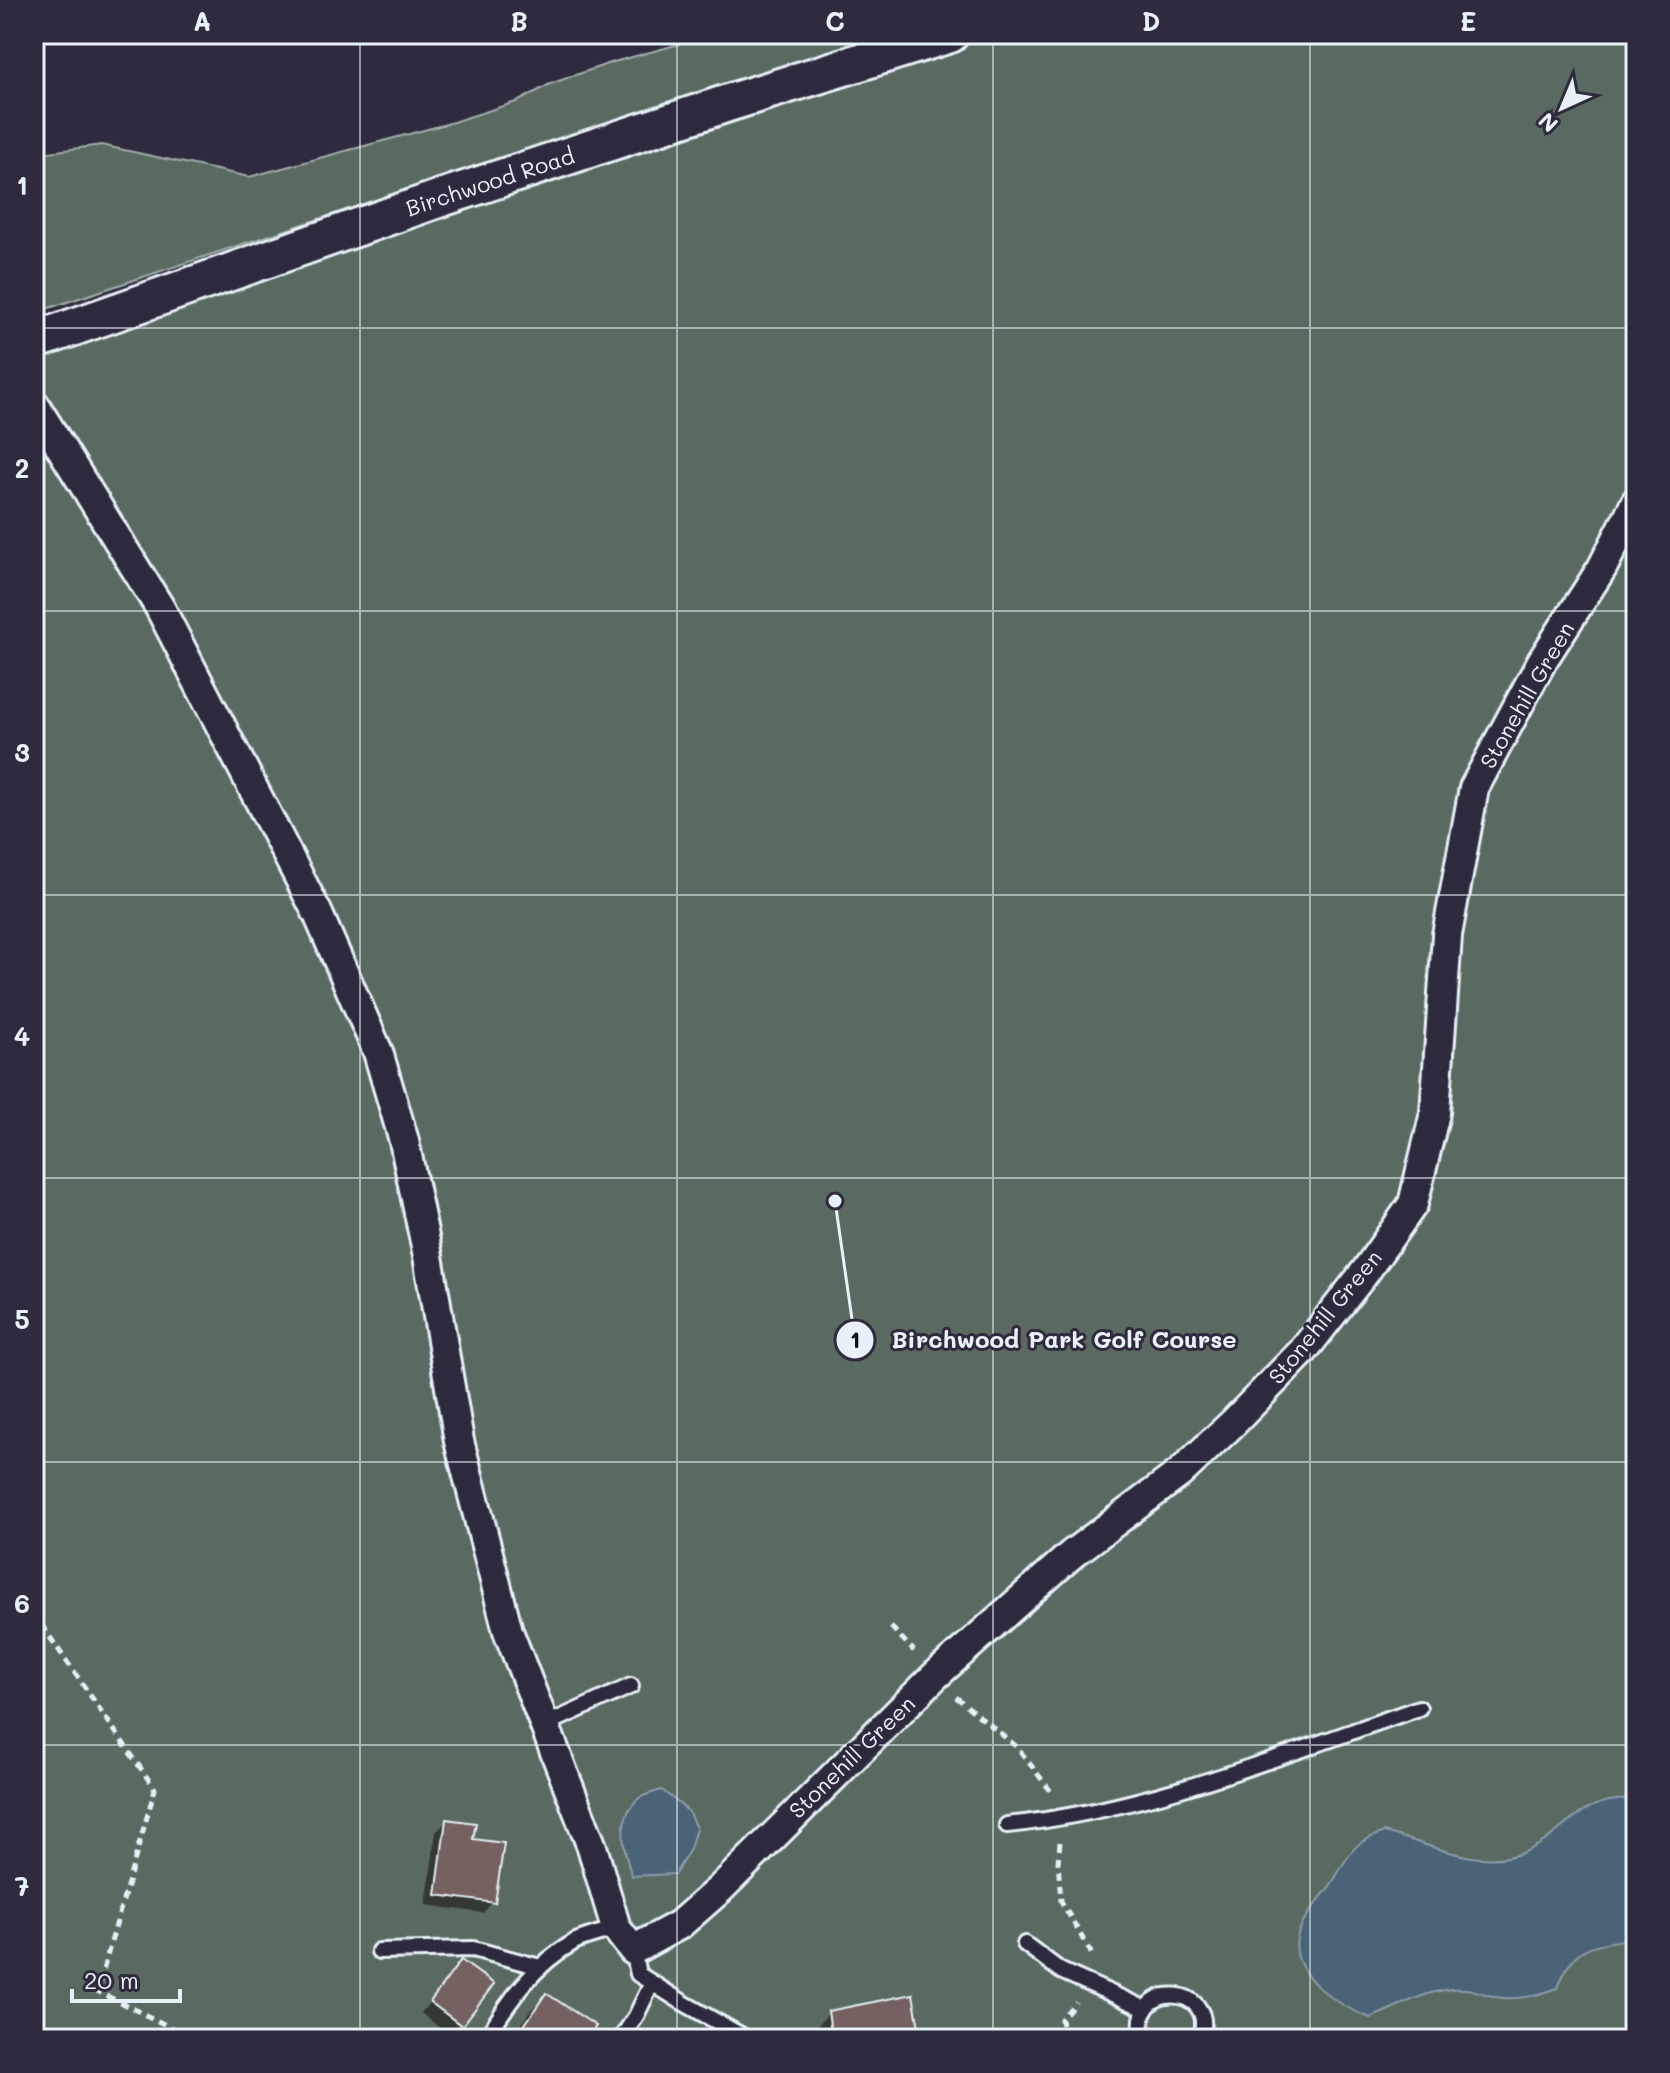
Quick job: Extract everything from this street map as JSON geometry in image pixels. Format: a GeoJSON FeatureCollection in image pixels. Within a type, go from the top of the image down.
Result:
{"type":"FeatureCollection","features":[{"type":"Feature","properties":{"kind":"street","name":"Birchwood Road"},"geometry":{"type":"LineString","coordinates":[[34,341],[438,199],[728,103],[950,34]]}},
{"type":"Feature","properties":{"kind":"street"},"geometry":{"type":"LineString","coordinates":[[34,404],[160,608],[318,914],[378,1052],[413,1184],[459,1441],[508,1631],[592,1847],[624,1939]]}},
{"type":"Feature","properties":{"kind":"street","name":"Stonehill Green"},"geometry":{"type":"LineString","coordinates":[[624,1939],[679,1925],[936,1675],[1072,1554],[1180,1473],[1303,1351],[1413,1204],[1435,1113],[1447,935],[1474,788],[1542,661],[1602,568],[1636,502]]}},
{"type":"Feature","properties":{"kind":"lane"},"geometry":{"type":"LineString","coordinates":[[545,1725],[631,1686]]}},
{"type":"Feature","properties":{"kind":"lane"},"geometry":{"type":"LineString","coordinates":[[1007,1825],[1063,1819],[1194,1785],[1419,1708]]}},
{"type":"Feature","properties":{"kind":"lane"},"geometry":{"type":"LineString","coordinates":[[486,2039],[507,2002],[540,1967],[575,1942],[624,1939],[638,1974],[744,2037]]}},
{"type":"Feature","properties":{"kind":"lane"},"geometry":{"type":"LineString","coordinates":[[1025,1944],[1061,1971],[1146,2009]]}},
{"type":"Feature","properties":{"kind":"lane"},"geometry":{"type":"LineString","coordinates":[[379,1951],[473,1949],[540,1967]]}},
{"type":"Feature","properties":{"kind":"lane"},"geometry":{"type":"LineString","coordinates":[[621,2039],[652,1983]]}},
{"type":"Feature","properties":{"kind":"lane"},"geometry":{"type":"LineString","coordinates":[[1144,2039],[1142,2019],[1146,2009],[1161,1996],[1171,1994],[1191,2000],[1202,2016],[1204,2027],[1200,2039]]}},
{"type":"Feature","properties":{"kind":"path"},"geometry":{"type":"LineString","coordinates":[[34,1614],[155,1789],[97,1991],[194,2039]]}},
{"type":"Feature","properties":{"kind":"green space"},"geometry":{"type":"Polygon","coordinates":[[[716,34],[863,34],[865,44],[603,125],[34,313],[34,154],[101,145],[249,177],[450,123],[519,101],[550,84],[610,63],[716,34]]]}},
{"type":"Feature","properties":{"kind":"green space"},"geometry":{"type":"Polygon","coordinates":[[[956,34],[1636,34],[1636,2039],[34,2039],[34,362],[438,199],[956,34]]]}},
{"type":"Feature","properties":{"kind":"water"},"geometry":{"type":"Polygon","coordinates":[[[662,1790],[688,1811],[696,1828],[690,1849],[675,1874],[632,1876],[623,1836],[627,1816],[638,1799],[662,1790]]]}},
{"type":"Feature","properties":{"kind":"water"},"geometry":{"type":"Polygon","coordinates":[[[1636,1800],[1636,1938],[1587,1948],[1571,1961],[1558,1988],[1512,1998],[1453,1989],[1417,1998],[1370,2018],[1332,1998],[1301,1965],[1297,1938],[1302,1924],[1353,1850],[1367,1839],[1384,1832],[1470,1857],[1505,1857],[1537,1846],[1600,1803],[1636,1800]]]}},
{"type":"Feature","properties":{"kind":"building"},"geometry":{"type":"Polygon","coordinates":[[[446,1819],[476,1823],[473,1839],[504,1843],[495,1903],[436,1895],[446,1819]]]}},
{"type":"Feature","properties":{"kind":"building"},"geometry":{"type":"Polygon","coordinates":[[[461,1960],[494,1984],[462,2026],[430,2002],[461,1960]]]}},
{"type":"Feature","properties":{"kind":"building"},"geometry":{"type":"Polygon","coordinates":[[[546,1993],[596,2026],[588,2039],[515,2039],[546,1993]]]}},
{"type":"Feature","properties":{"kind":"building"},"geometry":{"type":"Polygon","coordinates":[[[913,1994],[921,2039],[832,2039],[828,2011],[913,1994]]]}},
{"type":"Feature","properties":{"kind":"place","name":"Birchwood Park Golf Course"},"geometry":{"type":"Point","coordinates":[835,1201]}}]}
